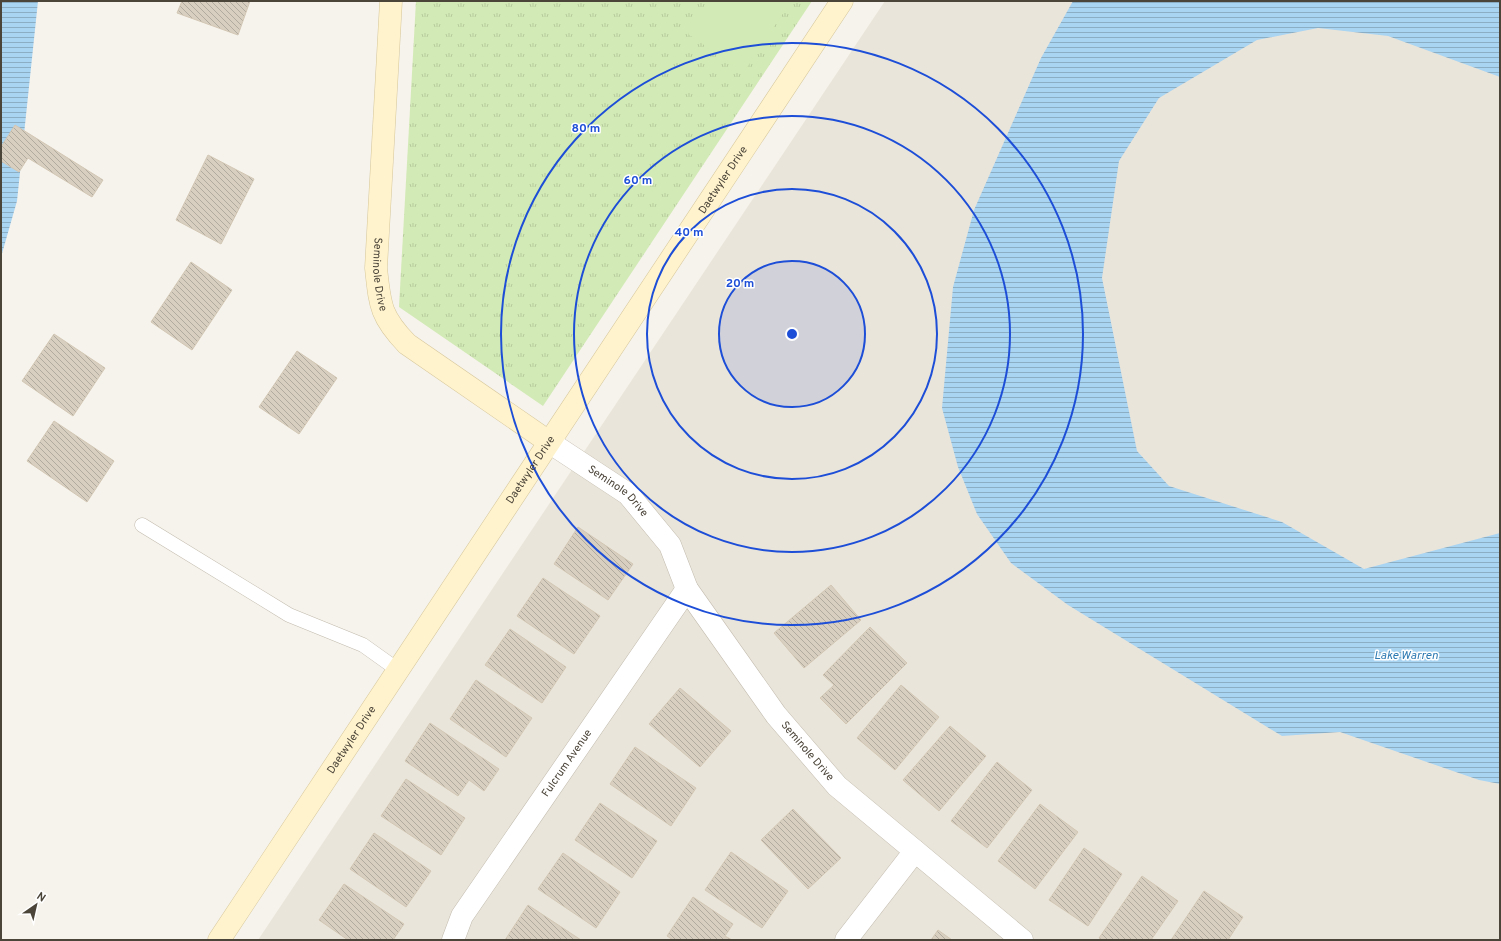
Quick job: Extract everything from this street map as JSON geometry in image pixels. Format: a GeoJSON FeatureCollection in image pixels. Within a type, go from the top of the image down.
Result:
{"type":"FeatureCollection","features":[{"type":"Feature","properties":{"kind":"street","name":"Seminole Drive"},"geometry":{"type":"LineString","coordinates":[[391,1],[376,268],[380,303],[391,327],[407,344],[549,442],[628,494],[670,545],[687,589],[776,715],[837,786],[1022,940]]}},
{"type":"Feature","properties":{"kind":"street","name":"Daetwyler Drive"},"geometry":{"type":"LineString","coordinates":[[219,940],[842,1]]}},
{"type":"Feature","properties":{"kind":"street","name":"Fulcrum Avenue"},"geometry":{"type":"LineString","coordinates":[[453,940],[462,916],[687,589]]}},
{"type":"Feature","properties":{"kind":"street"},"geometry":{"type":"LineString","coordinates":[[846,940],[915,851]]}},
{"type":"Feature","properties":{"kind":"lane"},"geometry":{"type":"LineString","coordinates":[[142,525],[289,615],[363,645],[398,670]]}},
{"type":"Feature","properties":{"kind":"shaded area"},"geometry":{"type":"Polygon","coordinates":[[[885,1],[1500,1],[1500,940],[258,940],[885,1]]]}},
{"type":"Feature","properties":{"kind":"green space"},"geometry":{"type":"Polygon","coordinates":[[[416,1],[812,1],[543,406],[399,307],[416,1]]]}},
{"type":"Feature","properties":{"kind":"green space"},"geometry":{"type":"Polygon","coordinates":[[[710,1],[791,1],[744,72],[688,34],[710,1]]]}},
{"type":"Feature","properties":{"kind":"water"},"geometry":{"type":"Polygon","coordinates":[[[1,1],[38,1],[17,201],[1,257],[1,1]]]}},
{"type":"Feature","properties":{"kind":"water","name":"Lake Warren"},"geometry":{"type":"Polygon","coordinates":[[[1073,1],[1500,1],[1500,77],[1388,36],[1318,28],[1257,40],[1159,98],[1119,161],[1102,278],[1137,451],[1169,486],[1282,522],[1364,569],[1500,533],[1500,784],[1479,780],[1340,732],[1282,736],[1068,605],[1011,563],[977,514],[958,467],[942,408],[953,287],[974,210],[1041,58],[1073,1]]]}},
{"type":"Feature","properties":{"kind":"building"},"geometry":{"type":"Polygon","coordinates":[[[182,1],[250,1],[238,35],[177,13],[182,1]]]}},
{"type":"Feature","properties":{"kind":"building"},"geometry":{"type":"Polygon","coordinates":[[[15,125],[103,180],[92,197],[28,158],[19,172],[1,161],[1,147],[15,125]]]}},
{"type":"Feature","properties":{"kind":"building"},"geometry":{"type":"Polygon","coordinates":[[[208,155],[254,179],[221,244],[176,220],[208,155]]]}},
{"type":"Feature","properties":{"kind":"building"},"geometry":{"type":"Polygon","coordinates":[[[191,262],[232,290],[192,350],[151,322],[191,262]]]}},
{"type":"Feature","properties":{"kind":"building"},"geometry":{"type":"Polygon","coordinates":[[[54,334],[105,368],[73,416],[22,381],[54,334]]]}},
{"type":"Feature","properties":{"kind":"building"},"geometry":{"type":"Polygon","coordinates":[[[297,351],[337,378],[299,434],[259,407],[297,351]]]}},
{"type":"Feature","properties":{"kind":"building"},"geometry":{"type":"Polygon","coordinates":[[[54,421],[114,461],[87,502],[27,461],[54,421]]]}},
{"type":"Feature","properties":{"kind":"building"},"geometry":{"type":"Polygon","coordinates":[[[578,527],[633,564],[608,600],[554,564],[578,527]]]}},
{"type":"Feature","properties":{"kind":"building"},"geometry":{"type":"Polygon","coordinates":[[[543,578],[600,616],[574,654],[517,616],[543,578]]]}},
{"type":"Feature","properties":{"kind":"building"},"geometry":{"type":"Polygon","coordinates":[[[831,585],[861,620],[804,668],[774,633],[831,585]]]}},
{"type":"Feature","properties":{"kind":"building"},"geometry":{"type":"Polygon","coordinates":[[[870,627],[907,663],[846,724],[820,698],[834,685],[823,675],[870,627]]]}},
{"type":"Feature","properties":{"kind":"building"},"geometry":{"type":"Polygon","coordinates":[[[510,629],[566,667],[542,703],[485,665],[510,629]]]}},
{"type":"Feature","properties":{"kind":"building"},"geometry":{"type":"Polygon","coordinates":[[[476,680],[532,718],[506,757],[450,719],[476,680]]]}},
{"type":"Feature","properties":{"kind":"building"},"geometry":{"type":"Polygon","coordinates":[[[901,685],[939,717],[895,770],[857,738],[901,685]]]}},
{"type":"Feature","properties":{"kind":"building"},"geometry":{"type":"Polygon","coordinates":[[[680,688],[731,731],[700,767],[649,724],[680,688]]]}},
{"type":"Feature","properties":{"kind":"building"},"geometry":{"type":"Polygon","coordinates":[[[430,723],[499,769],[484,791],[469,780],[458,796],[405,761],[430,723]]]}},
{"type":"Feature","properties":{"kind":"building"},"geometry":{"type":"Polygon","coordinates":[[[950,726],[986,756],[939,811],[903,780],[950,726]]]}},
{"type":"Feature","properties":{"kind":"building"},"geometry":{"type":"Polygon","coordinates":[[[635,747],[696,788],[671,826],[610,784],[635,747]]]}},
{"type":"Feature","properties":{"kind":"building"},"geometry":{"type":"Polygon","coordinates":[[[997,762],[1032,790],[987,848],[951,821],[997,762]]]}},
{"type":"Feature","properties":{"kind":"building"},"geometry":{"type":"Polygon","coordinates":[[[406,779],[465,818],[441,855],[381,816],[406,779]]]}},
{"type":"Feature","properties":{"kind":"building"},"geometry":{"type":"Polygon","coordinates":[[[600,803],[657,841],[632,878],[575,840],[600,803]]]}},
{"type":"Feature","properties":{"kind":"building"},"geometry":{"type":"Polygon","coordinates":[[[1040,804],[1078,832],[1035,889],[998,861],[1040,804]]]}},
{"type":"Feature","properties":{"kind":"building"},"geometry":{"type":"Polygon","coordinates":[[[793,809],[841,858],[808,889],[761,840],[793,809]]]}},
{"type":"Feature","properties":{"kind":"building"},"geometry":{"type":"Polygon","coordinates":[[[374,833],[431,871],[406,907],[350,869],[374,833]]]}},
{"type":"Feature","properties":{"kind":"building"},"geometry":{"type":"Polygon","coordinates":[[[1084,848],[1122,874],[1088,926],[1049,900],[1084,848]]]}},
{"type":"Feature","properties":{"kind":"building"},"geometry":{"type":"Polygon","coordinates":[[[731,852],[788,891],[762,928],[705,890],[731,852]]]}},
{"type":"Feature","properties":{"kind":"building"},"geometry":{"type":"Polygon","coordinates":[[[563,853],[620,892],[596,928],[538,889],[563,853]]]}},
{"type":"Feature","properties":{"kind":"building"},"geometry":{"type":"Polygon","coordinates":[[[1142,876],[1178,901],[1151,940],[1102,940],[1099,938],[1142,876]]]}},
{"type":"Feature","properties":{"kind":"building"},"geometry":{"type":"Polygon","coordinates":[[[344,884],[404,924],[393,940],[348,940],[319,920],[344,884]]]}},
{"type":"Feature","properties":{"kind":"building"},"geometry":{"type":"Polygon","coordinates":[[[1204,891],[1243,917],[1228,940],[1171,940],[1204,891]]]}},
{"type":"Feature","properties":{"kind":"building"},"geometry":{"type":"Polygon","coordinates":[[[693,897],[733,924],[725,936],[732,940],[673,940],[667,936],[693,897]]]}},
{"type":"Feature","properties":{"kind":"building"},"geometry":{"type":"Polygon","coordinates":[[[528,905],[581,940],[505,940],[528,905]]]}},
{"type":"Feature","properties":{"kind":"building"},"geometry":{"type":"Polygon","coordinates":[[[938,930],[952,940],[931,940],[938,930]]]}}]}
